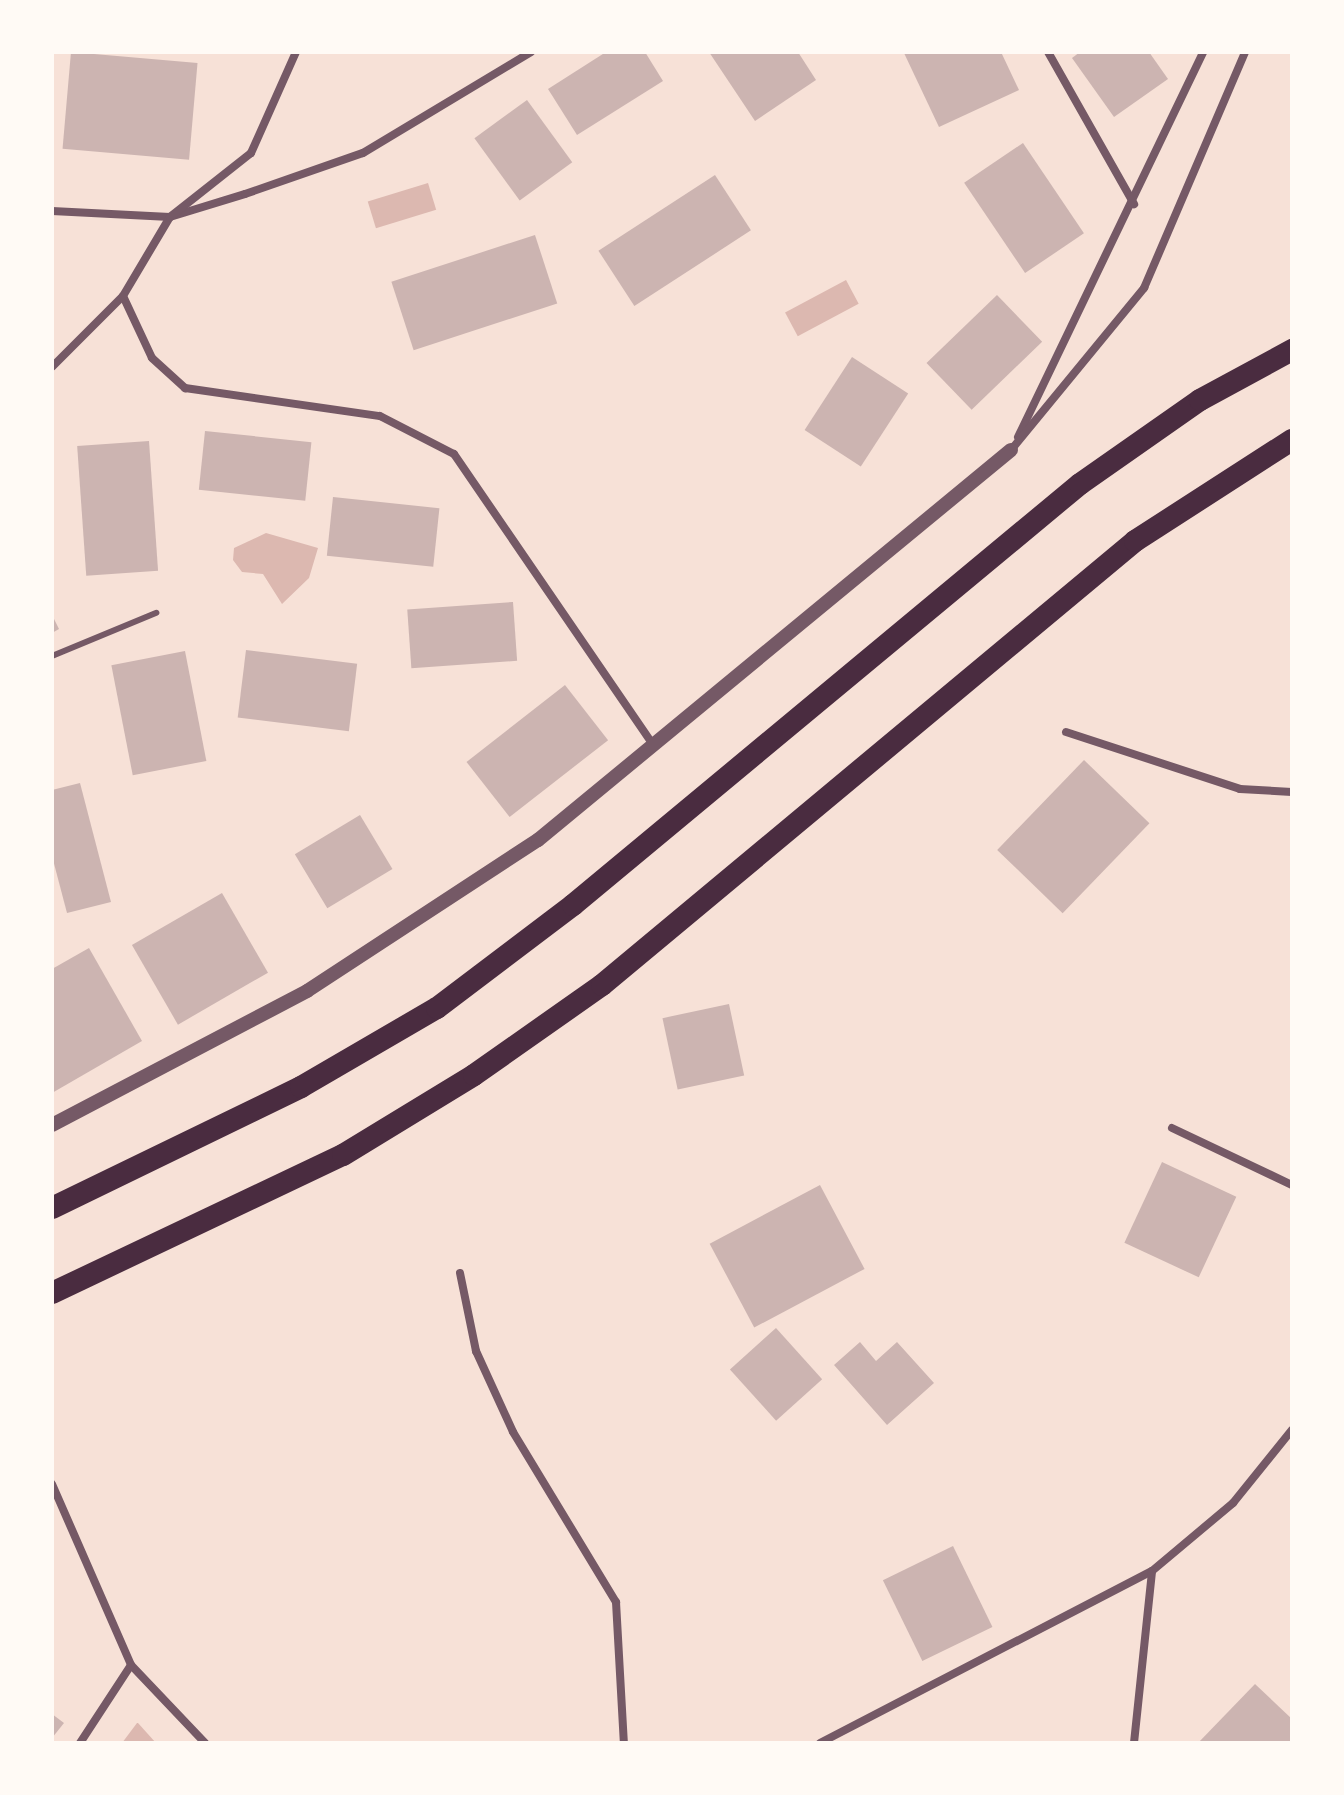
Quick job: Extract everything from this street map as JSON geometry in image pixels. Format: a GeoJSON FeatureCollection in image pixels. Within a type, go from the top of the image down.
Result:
{"type":"FeatureCollection","features":[{"type":"Feature","properties":{"kind":"highway"},"geometry":{"type":"LineString","coordinates":[[52,1208],[301,1087],[437,1008],[573,905],[1080,484],[1200,400],[1292,350]]}},
{"type":"Feature","properties":{"kind":"highway"},"geometry":{"type":"LineString","coordinates":[[52,1293],[343,1155],[474,1075],[602,985],[1135,541],[1292,440]]}},
{"type":"Feature","properties":{"kind":"street"},"geometry":{"type":"LineString","coordinates":[[52,367],[123,296],[170,217],[251,153],[296,52]]}},
{"type":"Feature","properties":{"kind":"street"},"geometry":{"type":"LineString","coordinates":[[52,211],[170,217],[363,153],[531,52]]}},
{"type":"Feature","properties":{"kind":"street"},"geometry":{"type":"LineString","coordinates":[[1048,52],[1134,204]]}},
{"type":"Feature","properties":{"kind":"street"},"geometry":{"type":"LineString","coordinates":[[1011,450],[1134,204],[1203,52]]}},
{"type":"Feature","properties":{"kind":"street"},"geometry":{"type":"LineString","coordinates":[[52,1125],[307,991],[538,840],[1011,450],[1144,288],[1245,52]]}},
{"type":"Feature","properties":{"kind":"street"},"geometry":{"type":"LineString","coordinates":[[123,296],[152,358],[185,388],[380,416],[454,454],[653,745]]}},
{"type":"Feature","properties":{"kind":"street"},"geometry":{"type":"LineString","coordinates":[[1066,732],[1240,789],[1292,792]]}},
{"type":"Feature","properties":{"kind":"street"},"geometry":{"type":"LineString","coordinates":[[1172,1128],[1292,1185]]}},
{"type":"Feature","properties":{"kind":"street"},"geometry":{"type":"LineString","coordinates":[[460,1273],[476,1351],[513,1432],[616,1602],[624,1743]]}},
{"type":"Feature","properties":{"kind":"street"},"geometry":{"type":"LineString","coordinates":[[820,1743],[1152,1571],[1233,1503],[1292,1430]]}},
{"type":"Feature","properties":{"kind":"street"},"geometry":{"type":"LineString","coordinates":[[52,1484],[131,1665],[205,1743]]}},
{"type":"Feature","properties":{"kind":"street"},"geometry":{"type":"LineString","coordinates":[[1134,1743],[1152,1571]]}},
{"type":"Feature","properties":{"kind":"street"},"geometry":{"type":"LineString","coordinates":[[80,1743],[131,1665]]}},
{"type":"Feature","properties":{"kind":"lane"},"geometry":{"type":"LineString","coordinates":[[52,656],[156,613]]}},
{"type":"Feature","properties":{"kind":"shaded area"},"geometry":{"type":"Polygon","coordinates":[[[428,183],[436,210],[376,228],[368,201],[428,183]]]}},
{"type":"Feature","properties":{"kind":"shaded area"},"geometry":{"type":"Polygon","coordinates":[[[846,280],[859,304],[798,336],[785,312],[846,280]]]}},
{"type":"Feature","properties":{"kind":"shaded area"},"geometry":{"type":"Polygon","coordinates":[[[266,533],[318,548],[309,578],[282,604],[263,574],[242,572],[233,560],[234,548],[266,533]]]}},
{"type":"Feature","properties":{"kind":"shaded area"},"geometry":{"type":"Polygon","coordinates":[[[138,1723],[156,1743],[122,1743],[138,1723]]]}},
{"type":"Feature","properties":{"kind":"building"},"geometry":{"type":"Polygon","coordinates":[[[71,52],[198,63],[189,160],[63,149],[71,52]]]}},
{"type":"Feature","properties":{"kind":"building"},"geometry":{"type":"Polygon","coordinates":[[[606,52],[645,52],[663,81],[577,135],[548,89],[606,52]]]}},
{"type":"Feature","properties":{"kind":"building"},"geometry":{"type":"Polygon","coordinates":[[[709,52],[798,52],[816,80],[755,121],[709,52]]]}},
{"type":"Feature","properties":{"kind":"building"},"geometry":{"type":"Polygon","coordinates":[[[1001,52],[1019,90],[939,127],[904,53],[1001,52]]]}},
{"type":"Feature","properties":{"kind":"building"},"geometry":{"type":"Polygon","coordinates":[[[1080,52],[1149,52],[1168,79],[1114,117],[1072,58],[1080,52]]]}},
{"type":"Feature","properties":{"kind":"building"},"geometry":{"type":"Polygon","coordinates":[[[527,100],[572,162],[520,201],[474,138],[527,100]]]}},
{"type":"Feature","properties":{"kind":"building"},"geometry":{"type":"Polygon","coordinates":[[[1023,143],[1084,233],[1025,273],[964,183],[1023,143]]]}},
{"type":"Feature","properties":{"kind":"building"},"geometry":{"type":"Polygon","coordinates":[[[715,175],[751,230],[634,306],[598,251],[715,175]]]}},
{"type":"Feature","properties":{"kind":"building"},"geometry":{"type":"Polygon","coordinates":[[[535,235],[557,303],[414,350],[391,282],[535,235]]]}},
{"type":"Feature","properties":{"kind":"building"},"geometry":{"type":"Polygon","coordinates":[[[997,295],[1042,342],[972,410],[927,363],[997,295]]]}},
{"type":"Feature","properties":{"kind":"building"},"geometry":{"type":"Polygon","coordinates":[[[852,357],[908,393],[861,466],[805,430],[852,357]]]}},
{"type":"Feature","properties":{"kind":"building"},"geometry":{"type":"Polygon","coordinates":[[[205,431],[311,442],[305,501],[199,490],[205,431]]]}},
{"type":"Feature","properties":{"kind":"building"},"geometry":{"type":"Polygon","coordinates":[[[149,441],[158,571],[86,576],[77,446],[149,441]]]}},
{"type":"Feature","properties":{"kind":"building"},"geometry":{"type":"Polygon","coordinates":[[[333,497],[439,508],[433,567],[327,556],[333,497]]]}},
{"type":"Feature","properties":{"kind":"building"},"geometry":{"type":"Polygon","coordinates":[[[513,602],[517,661],[411,668],[407,609],[513,602]]]}},
{"type":"Feature","properties":{"kind":"building"},"geometry":{"type":"Polygon","coordinates":[[[52,615],[59,629],[52,633],[52,615]]]}},
{"type":"Feature","properties":{"kind":"building"},"geometry":{"type":"Polygon","coordinates":[[[246,650],[357,664],[349,731],[238,717],[246,650]]]}},
{"type":"Feature","properties":{"kind":"building"},"geometry":{"type":"Polygon","coordinates":[[[185,651],[206,761],[133,775],[111,665],[185,651]]]}},
{"type":"Feature","properties":{"kind":"building"},"geometry":{"type":"Polygon","coordinates":[[[565,685],[608,740],[510,817],[466,762],[565,685]]]}},
{"type":"Feature","properties":{"kind":"building"},"geometry":{"type":"Polygon","coordinates":[[[1084,760],[1149,823],[1063,913],[997,850],[1084,760]]]}},
{"type":"Feature","properties":{"kind":"building"},"geometry":{"type":"Polygon","coordinates":[[[80,783],[111,902],[67,913],[52,856],[52,790],[80,783]]]}},
{"type":"Feature","properties":{"kind":"building"},"geometry":{"type":"Polygon","coordinates":[[[360,815],[392,869],[327,908],[295,854],[360,815]]]}},
{"type":"Feature","properties":{"kind":"building"},"geometry":{"type":"Polygon","coordinates":[[[222,893],[268,973],[178,1025],[132,945],[222,893]]]}},
{"type":"Feature","properties":{"kind":"building"},"geometry":{"type":"Polygon","coordinates":[[[89,948],[142,1041],[52,1093],[52,969],[89,948]]]}},
{"type":"Feature","properties":{"kind":"building"},"geometry":{"type":"Polygon","coordinates":[[[729,1004],[744,1075],[678,1090],[662,1018],[729,1004]]]}},
{"type":"Feature","properties":{"kind":"building"},"geometry":{"type":"Polygon","coordinates":[[[1162,1162],[1236,1197],[1199,1277],[1124,1243],[1162,1162]]]}},
{"type":"Feature","properties":{"kind":"building"},"geometry":{"type":"Polygon","coordinates":[[[820,1185],[865,1269],[754,1328],[710,1244],[820,1185]]]}},
{"type":"Feature","properties":{"kind":"building"},"geometry":{"type":"Polygon","coordinates":[[[776,1328],[822,1379],[776,1421],[730,1369],[776,1328]]]}},
{"type":"Feature","properties":{"kind":"building"},"geometry":{"type":"Polygon","coordinates":[[[860,1342],[876,1361],[897,1342],[934,1383],[887,1425],[834,1365],[860,1342]]]}},
{"type":"Feature","properties":{"kind":"building"},"geometry":{"type":"Polygon","coordinates":[[[953,1546],[992,1627],[922,1661],[883,1580],[953,1546]]]}},
{"type":"Feature","properties":{"kind":"building"},"geometry":{"type":"Polygon","coordinates":[[[1255,1684],[1292,1719],[1292,1743],[1198,1743],[1255,1684]]]}},
{"type":"Feature","properties":{"kind":"building"},"geometry":{"type":"Polygon","coordinates":[[[52,1714],[64,1723],[52,1738],[52,1714]]]}}]}
